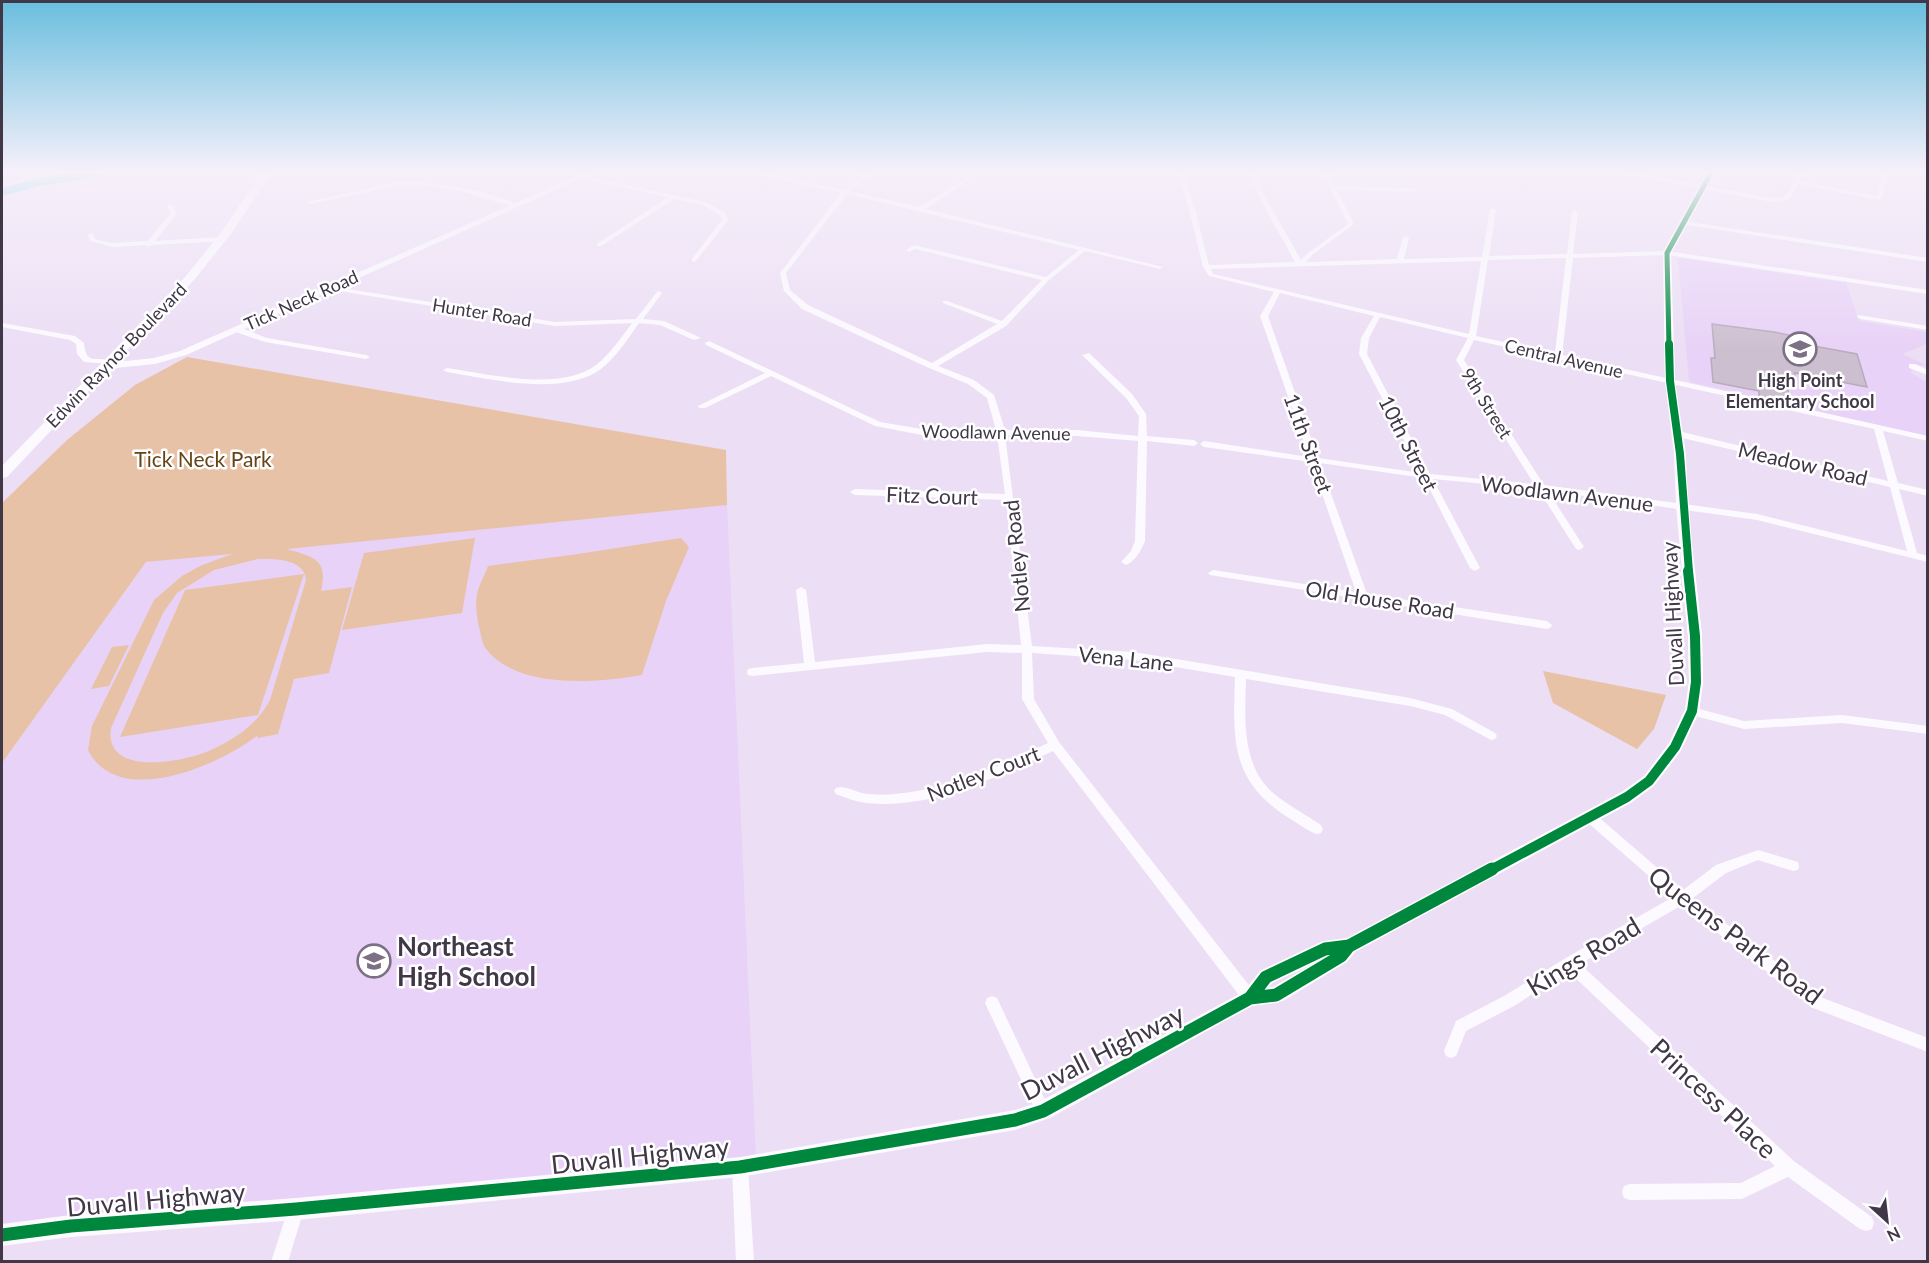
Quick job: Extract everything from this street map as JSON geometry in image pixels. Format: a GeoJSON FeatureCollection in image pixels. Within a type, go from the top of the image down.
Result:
{"type":"FeatureCollection","features":[{"type":"Feature","properties":{"kind":"main road","name":"Edwin Raynor Boulevard"},"geometry":{"type":"LineString","coordinates":[[2,474],[190,278],[227,232]]}},
{"type":"Feature","properties":{"kind":"street"},"geometry":{"type":"LineString","coordinates":[[148,245],[159,232]]}},
{"type":"Feature","properties":{"kind":"street","name":"Tick Neck Road"},"geometry":{"type":"LineString","coordinates":[[108,364],[141,364],[170,358],[455,232]]}},
{"type":"Feature","properties":{"kind":"street"},"geometry":{"type":"LineString","coordinates":[[600,245],[620,232]]}},
{"type":"Feature","properties":{"kind":"street"},"geometry":{"type":"LineString","coordinates":[[694,260],[715,232]]}},
{"type":"Feature","properties":{"kind":"street","name":"Notley Road"},"geometry":{"type":"LineString","coordinates":[[813,232],[783,273],[787,291],[805,307],[971,382],[991,398],[1000,434],[1010,497],[1027,649],[1028,699],[1055,745],[1250,998]]}},
{"type":"Feature","properties":{"kind":"street"},"geometry":{"type":"LineString","coordinates":[[1014,232],[1160,267]]}},
{"type":"Feature","properties":{"kind":"street"},"geometry":{"type":"LineString","coordinates":[[1198,232],[1206,267],[1667,253],[1928,292]]}},
{"type":"Feature","properties":{"kind":"street"},"geometry":{"type":"LineString","coordinates":[[1282,232],[1300,265]]}},
{"type":"Feature","properties":{"kind":"street"},"geometry":{"type":"LineString","coordinates":[[1300,265],[1310,254],[1340,232]]}},
{"type":"Feature","properties":{"kind":"street","name":"9th Street"},"geometry":{"type":"LineString","coordinates":[[1489,232],[1472,337],[1460,360],[1579,547]]}},
{"type":"Feature","properties":{"kind":"street"},"geometry":{"type":"LineString","coordinates":[[1557,356],[1572,232]]}},
{"type":"Feature","properties":{"kind":"street","name":"Duvall Highway"},"geometry":{"type":"LineString","coordinates":[[2,1235],[71,1226],[296,1209],[740,1167],[1015,1120],[1043,1111],[1250,998],[1276,995],[1341,956],[1349,946],[1591,818],[1649,781],[1675,747],[1692,711],[1696,682],[1695,636],[1682,506],[1678,434],[1670,381],[1667,253],[1678,232]]}},
{"type":"Feature","properties":{"kind":"street"},"geometry":{"type":"LineString","coordinates":[[1742,232],[1928,260]]}},
{"type":"Feature","properties":{"kind":"street"},"geometry":{"type":"LineString","coordinates":[[91,235],[97,243],[148,245],[222,239]]}},
{"type":"Feature","properties":{"kind":"street"},"geometry":{"type":"LineString","coordinates":[[1400,261],[1406,238]]}},
{"type":"Feature","properties":{"kind":"street"},"geometry":{"type":"LineString","coordinates":[[909,250],[914,246],[1047,279]]}},
{"type":"Feature","properties":{"kind":"street"},"geometry":{"type":"LineString","coordinates":[[932,366],[1003,324],[1047,279],[1083,250]]}},
{"type":"Feature","properties":{"kind":"street","name":"Central Avenue"},"geometry":{"type":"LineString","coordinates":[[1206,267],[1211,275],[1277,292],[1928,439]]}},
{"type":"Feature","properties":{"kind":"street","name":"Hunter Road"},"geometry":{"type":"LineString","coordinates":[[329,288],[555,324],[636,321]]}},
{"type":"Feature","properties":{"kind":"street","name":"11th Street"},"geometry":{"type":"LineString","coordinates":[[1277,292],[1264,316],[1363,597]]}},
{"type":"Feature","properties":{"kind":"street"},"geometry":{"type":"LineString","coordinates":[[447,370],[548,382],[579,378],[597,369],[659,293]]}},
{"type":"Feature","properties":{"kind":"street"},"geometry":{"type":"LineString","coordinates":[[945,302],[1003,324]]}},
{"type":"Feature","properties":{"kind":"street","name":"10th Street"},"geometry":{"type":"LineString","coordinates":[[1378,315],[1365,338],[1364,354],[1475,568]]}},
{"type":"Feature","properties":{"kind":"street"},"geometry":{"type":"LineString","coordinates":[[1861,317],[1928,328]]}},
{"type":"Feature","properties":{"kind":"street"},"geometry":{"type":"LineString","coordinates":[[636,321],[661,323],[697,338]]}},
{"type":"Feature","properties":{"kind":"street"},"geometry":{"type":"LineString","coordinates":[[2,325],[72,338],[80,342],[81,354],[87,360],[108,364]]}},
{"type":"Feature","properties":{"kind":"street"},"geometry":{"type":"LineString","coordinates":[[236,329],[265,340],[366,357]]}},
{"type":"Feature","properties":{"kind":"street","name":"Woodlawn Avenue"},"geometry":{"type":"LineString","coordinates":[[709,343],[878,424],[922,432],[1077,433],[1142,438],[1314,459],[1426,476],[1540,487],[1757,517],[1928,559]]}},
{"type":"Feature","properties":{"kind":"street"},"geometry":{"type":"LineString","coordinates":[[1086,355],[1129,396],[1143,416],[1140,541],[1136,552],[1126,562]]}},
{"type":"Feature","properties":{"kind":"street"},"geometry":{"type":"LineString","coordinates":[[1912,366],[1928,371]]}},
{"type":"Feature","properties":{"kind":"street"},"geometry":{"type":"LineString","coordinates":[[702,406],[771,373]]}},
{"type":"Feature","properties":{"kind":"street"},"geometry":{"type":"LineString","coordinates":[[1878,429],[1912,555]]}},
{"type":"Feature","properties":{"kind":"street","name":"Meadow Road"},"geometry":{"type":"LineString","coordinates":[[1678,434],[1928,493]]}},
{"type":"Feature","properties":{"kind":"street","name":"Fitz Court"},"geometry":{"type":"LineString","coordinates":[[855,492],[1010,497]]}},
{"type":"Feature","properties":{"kind":"street","name":"Old House Road"},"geometry":{"type":"LineString","coordinates":[[1213,573],[1547,625]]}},
{"type":"Feature","properties":{"kind":"street"},"geometry":{"type":"LineString","coordinates":[[801,590],[810,665]]}},
{"type":"Feature","properties":{"kind":"street","name":"Vena Lane"},"geometry":{"type":"LineString","coordinates":[[752,672],[987,648],[1134,656],[1410,702],[1448,712],[1491,736]]}},
{"type":"Feature","properties":{"kind":"street"},"geometry":{"type":"LineString","coordinates":[[1240,675],[1240,724],[1248,768],[1263,791],[1317,829]]}},
{"type":"Feature","properties":{"kind":"street"},"geometry":{"type":"LineString","coordinates":[[1692,711],[1744,725],[1842,719],[1928,730]]}},
{"type":"Feature","properties":{"kind":"street","name":"Notley Court"},"geometry":{"type":"LineString","coordinates":[[840,791],[851,796],[874,800],[933,795],[1055,745]]}},
{"type":"Feature","properties":{"kind":"street","name":"Queens Park Road"},"geometry":{"type":"LineString","coordinates":[[1591,818],[1683,898],[1818,1003],[1928,1045]]}},
{"type":"Feature","properties":{"kind":"street","name":"Kings Road"},"geometry":{"type":"LineString","coordinates":[[1451,1052],[1461,1026],[1509,1001],[1569,963],[1683,898],[1721,869],[1758,855],[1793,866]]}},
{"type":"Feature","properties":{"kind":"street","name":"Princess Place"},"geometry":{"type":"LineString","coordinates":[[1569,963],[1790,1168],[1866,1223]]}},
{"type":"Feature","properties":{"kind":"street"},"geometry":{"type":"LineString","coordinates":[[992,1003],[1043,1111]]}},
{"type":"Feature","properties":{"kind":"street"},"geometry":{"type":"LineString","coordinates":[[740,1167],[745,1262]]}},
{"type":"Feature","properties":{"kind":"street"},"geometry":{"type":"LineString","coordinates":[[1630,1192],[1742,1191],[1790,1168]]}},
{"type":"Feature","properties":{"kind":"street"},"geometry":{"type":"LineString","coordinates":[[279,1262],[296,1209]]}},
{"type":"Feature","properties":{"kind":"shaded area","name":"High Point Elementary School"},"geometry":{"type":"Polygon","coordinates":[[[1678,259],[1846,283],[1859,321],[1927,332],[1927,344],[1902,354],[1926,365],[1912,366],[1911,373],[1927,382],[1927,436],[1689,380],[1678,259]]]}},
{"type":"Feature","properties":{"kind":"shaded area","name":"Northeast High School"},"geometry":{"type":"Polygon","coordinates":[[[727,505],[756,1159],[2,1225],[2,763],[146,562],[727,505]]]}},
{"type":"Feature","properties":{"kind":"green space","name":"Tick Neck Park"},"geometry":{"type":"Polygon","coordinates":[[[187,357],[726,450],[727,505],[287,549],[311,557],[320,565],[323,572],[321,591],[352,587],[329,673],[294,679],[278,734],[258,738],[257,736],[219,759],[195,769],[145,780],[122,777],[102,768],[88,750],[92,726],[154,600],[182,576],[200,566],[232,554],[146,562],[2,763],[2,503],[67,440],[135,385],[187,357]],[[258,559],[214,570],[177,593],[163,613],[111,728],[112,744],[120,754],[132,760],[148,762],[199,755],[237,736],[265,709],[270,700],[306,580],[300,567],[294,564],[280,560],[258,559]]]}},
{"type":"Feature","properties":{"kind":"green space"},"geometry":{"type":"Polygon","coordinates":[[[475,538],[462,613],[342,630],[364,553],[475,538]]]}},
{"type":"Feature","properties":{"kind":"green space"},"geometry":{"type":"Polygon","coordinates":[[[681,538],[689,547],[666,601],[642,675],[581,681],[538,677],[500,662],[486,649],[478,623],[476,603],[488,566],[681,538]]]}},
{"type":"Feature","properties":{"kind":"green space"},"geometry":{"type":"Polygon","coordinates":[[[304,574],[258,715],[120,737],[185,590],[304,574]]]}},
{"type":"Feature","properties":{"kind":"green space"},"geometry":{"type":"Polygon","coordinates":[[[129,645],[109,686],[91,689],[112,647],[129,645]]]}},
{"type":"Feature","properties":{"kind":"green space"},"geometry":{"type":"Polygon","coordinates":[[[1543,671],[1666,695],[1654,729],[1637,749],[1553,703],[1543,671]]]}},
{"type":"Feature","properties":{"kind":"building","name":"High Point Elementary School"},"geometry":{"type":"Polygon","coordinates":[[[1712,324],[1774,332],[1798,337],[1797,343],[1857,354],[1867,387],[1795,373],[1794,386],[1787,384],[1790,402],[1759,396],[1759,391],[1713,382],[1711,358],[1715,358],[1712,324]]]}},
{"type":"Feature","properties":{"kind":"cycle path"},"geometry":{"type":"LineString","coordinates":[[1250,998],[1266,977],[1325,949],[1349,946],[1627,797],[1649,781],[1675,747],[1692,711],[1696,682],[1695,636],[1682,506],[1680,454],[1670,381],[1667,253],[1679,232]]}},
{"type":"Feature","properties":{"kind":"cycle path"},"geometry":{"type":"LineString","coordinates":[[2,1235],[71,1226],[296,1209],[740,1167],[1015,1120],[1043,1111],[1250,998],[1276,995],[1341,956],[1349,946]]}},
{"type":"Feature","properties":{"kind":"place","name":"High Point Elementary School"},"geometry":{"type":"Point","coordinates":[1800,349]}},
{"type":"Feature","properties":{"kind":"place","name":"Northeast High School"},"geometry":{"type":"Point","coordinates":[374,961]}}]}
